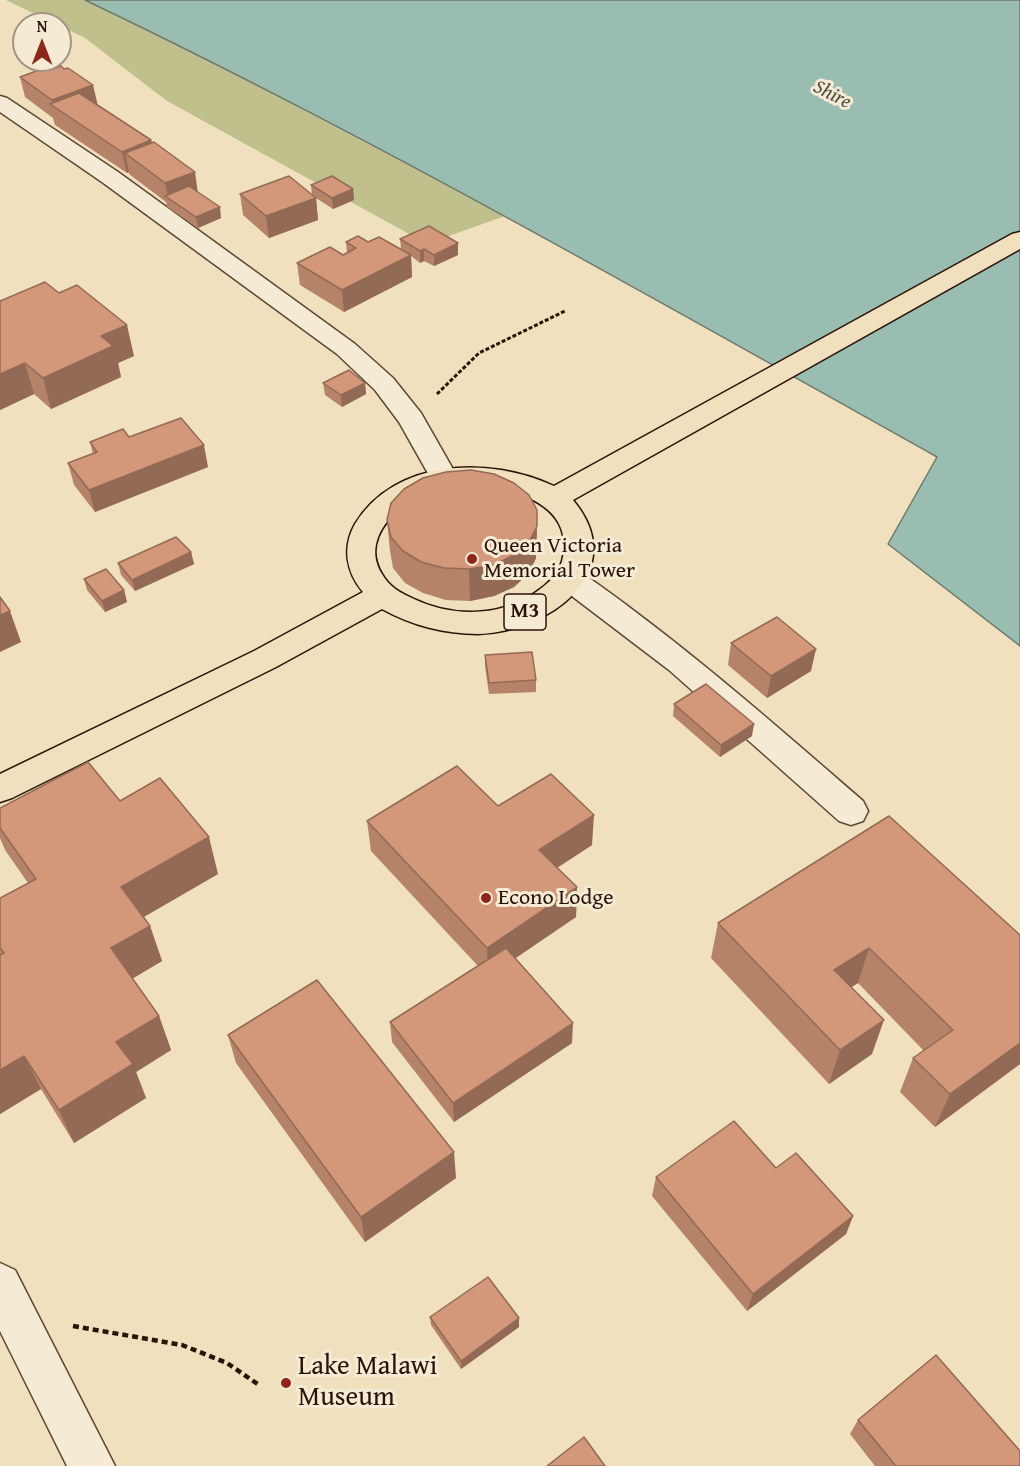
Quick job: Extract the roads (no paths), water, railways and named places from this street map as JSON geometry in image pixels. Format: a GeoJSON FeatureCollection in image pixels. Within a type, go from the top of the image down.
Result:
{"type":"FeatureCollection","features":[{"type":"Feature","properties":{"kind":"highway"},"geometry":{"type":"LineString","coordinates":[[553,499],[1020,239]]}},
{"type":"Feature","properties":{"kind":"highway","name":"M3"},"geometry":{"type":"LineString","coordinates":[[484,476],[521,483],[553,499],[574,523],[581,551],[571,580],[544,604],[505,620],[459,623],[416,614],[382,595],[367,576],[360,556],[363,535],[374,515],[392,499],[416,486],[444,478],[484,476]]}},
{"type":"Feature","properties":{"kind":"highway"},"geometry":{"type":"LineString","coordinates":[[0,789],[265,659],[382,595]]}},
{"type":"Feature","properties":{"kind":"street"},"geometry":{"type":"LineString","coordinates":[[0,102],[110,177],[346,349],[384,384],[411,419],[444,478]]}},
{"type":"Feature","properties":{"kind":"street"},"geometry":{"type":"LineString","coordinates":[[571,580],[621,614],[700,677],[851,811]]}},
{"type":"Feature","properties":{"kind":"street"},"geometry":{"type":"LineString","coordinates":[[0,1285],[92,1466]]}},
{"type":"Feature","properties":{"kind":"water","name":"Shire"},"geometry":{"type":"Polygon","coordinates":[[[85,0],[1020,0],[1020,646],[888,544],[937,457],[408,164],[194,53],[85,0]]]}},
{"type":"Feature","properties":{"kind":"place","name":"Queen Victoria Memorial Tower"},"geometry":{"type":"Point","coordinates":[472,559]}},
{"type":"Feature","properties":{"kind":"place","name":"Econo Lodge"},"geometry":{"type":"Point","coordinates":[486,898]}},
{"type":"Feature","properties":{"kind":"place","name":"Lake Malawi Museum"},"geometry":{"type":"Point","coordinates":[286,1383]}}]}
